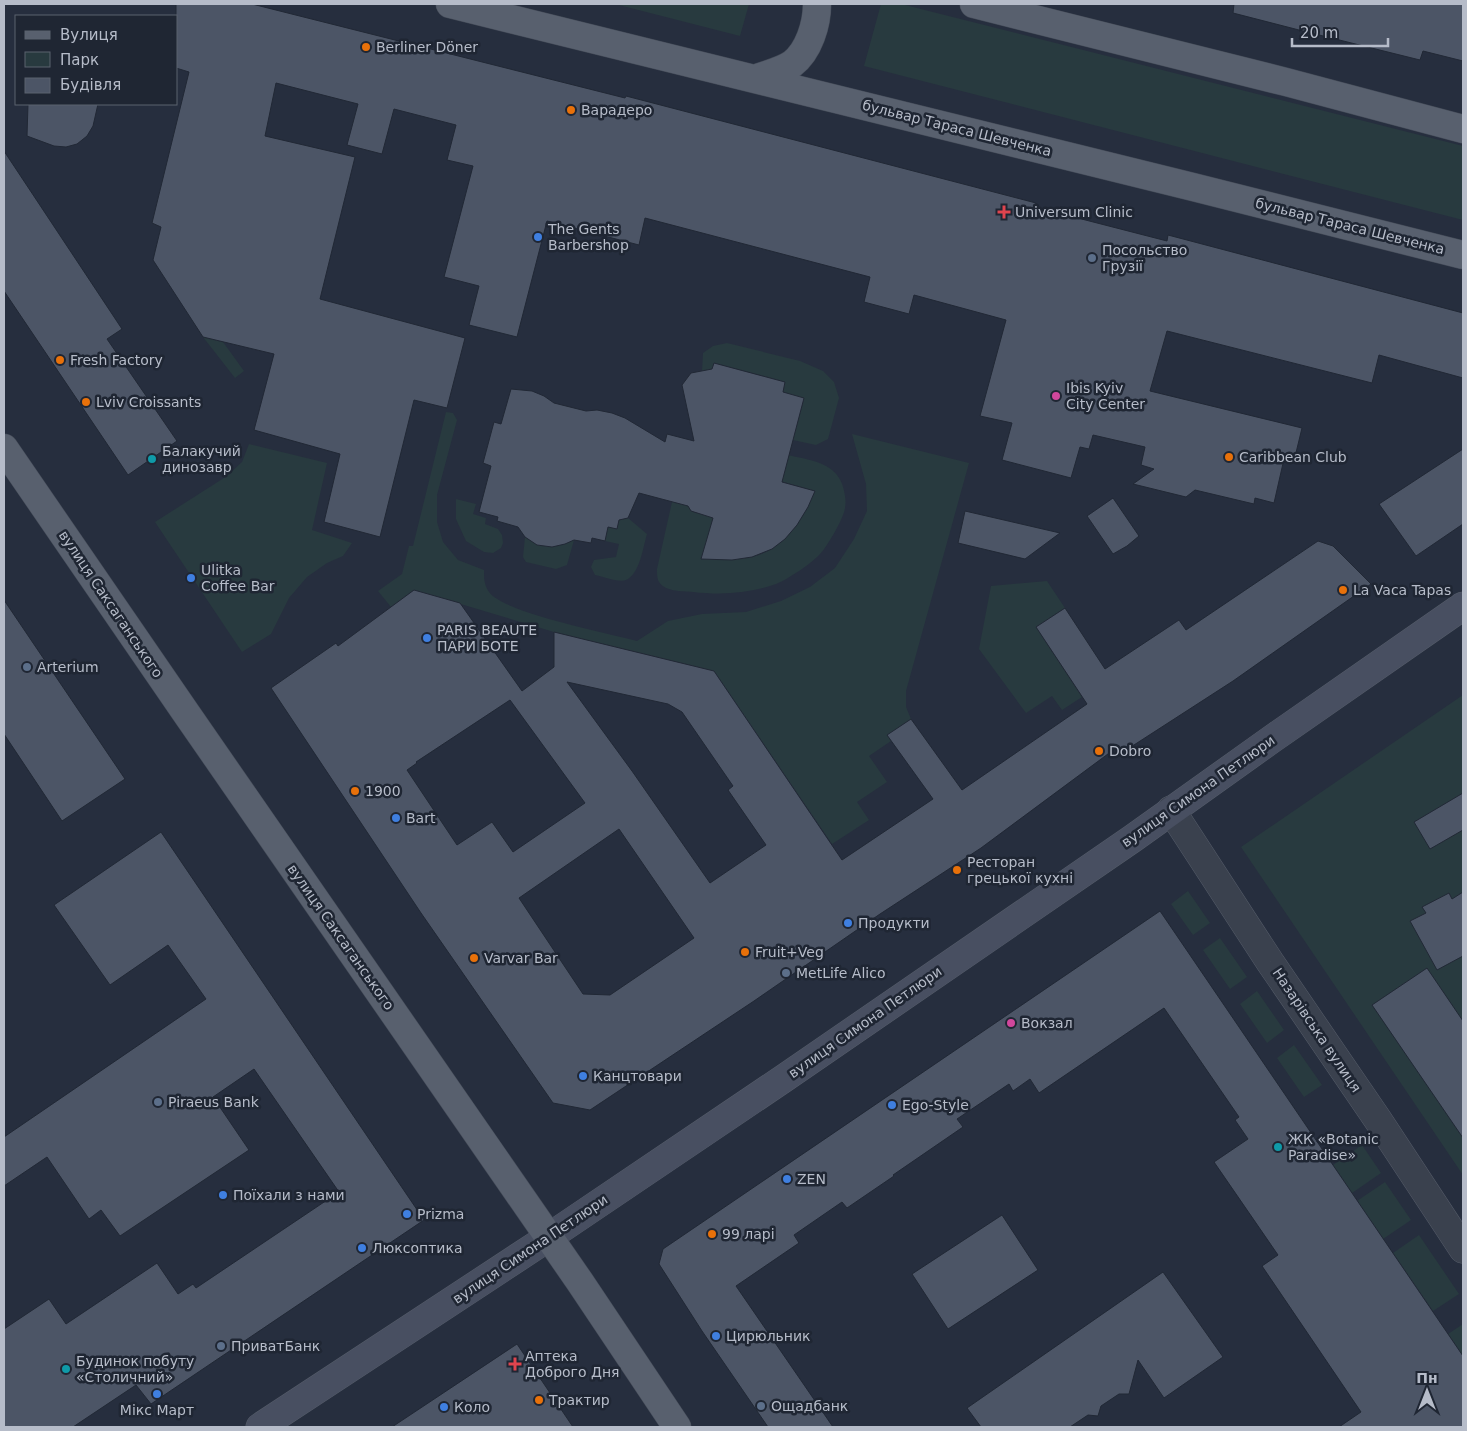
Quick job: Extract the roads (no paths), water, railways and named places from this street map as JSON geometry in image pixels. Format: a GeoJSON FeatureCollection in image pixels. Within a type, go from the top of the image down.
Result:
{"type":"FeatureCollection","features":[{"type":"Feature","properties":{"kind":"main road","name":"бульвар Тараса Шевченка"},"geometry":{"type":"LineString","coordinates":[[450,4],[1203,189],[1463,255]]}},
{"type":"Feature","properties":{"kind":"main road"},"geometry":{"type":"LineString","coordinates":[[755,79],[792,64],[807,46],[817,18],[817,4]]}},
{"type":"Feature","properties":{"kind":"main road"},"geometry":{"type":"LineString","coordinates":[[974,4],[1286,82],[1463,129]]}},
{"type":"Feature","properties":{"kind":"main road","name":"вулиця Саксаганського"},"geometry":{"type":"LineString","coordinates":[[4,448],[549,1237],[677,1427]]}},
{"type":"Feature","properties":{"kind":"main road","name":"вулиця Симона Петлюри"},"geometry":{"type":"LineString","coordinates":[[260,1427],[549,1237],[804,1065],[1463,606]]}},
{"type":"Feature","properties":{"kind":"street","name":"Назарівська вулиця"},"geometry":{"type":"LineString","coordinates":[[1171,810],[1270,962],[1463,1249]]}},
{"type":"Feature","properties":{"kind":"place","name":"Berliner Döner"},"geometry":{"type":"Point","coordinates":[366,47]}},
{"type":"Feature","properties":{"kind":"place","name":"Варадеро"},"geometry":{"type":"Point","coordinates":[571,110]}},
{"type":"Feature","properties":{"kind":"place","name":"Universum Clinic"},"geometry":{"type":"Point","coordinates":[1004,212]}},
{"type":"Feature","properties":{"kind":"place","name":"The Gents Barbershop"},"geometry":{"type":"Point","coordinates":[538,237]}},
{"type":"Feature","properties":{"kind":"place","name":"Посольство Грузії"},"geometry":{"type":"Point","coordinates":[1092,258]}},
{"type":"Feature","properties":{"kind":"place","name":"Fresh Factory"},"geometry":{"type":"Point","coordinates":[60,360]}},
{"type":"Feature","properties":{"kind":"place","name":"Ibis Kyiv City Center"},"geometry":{"type":"Point","coordinates":[1056,396]}},
{"type":"Feature","properties":{"kind":"place","name":"Lviv Croissants"},"geometry":{"type":"Point","coordinates":[86,402]}},
{"type":"Feature","properties":{"kind":"place","name":"Caribbean Club"},"geometry":{"type":"Point","coordinates":[1229,457]}},
{"type":"Feature","properties":{"kind":"place","name":"Балакучий динозавр"},"geometry":{"type":"Point","coordinates":[152,459]}},
{"type":"Feature","properties":{"kind":"place","name":"Ulitka Coffee Bar"},"geometry":{"type":"Point","coordinates":[191,578]}},
{"type":"Feature","properties":{"kind":"place","name":"La Vaca Tapas"},"geometry":{"type":"Point","coordinates":[1343,590]}},
{"type":"Feature","properties":{"kind":"place","name":"PARIS BEAUTE ПАРИ БОТЕ"},"geometry":{"type":"Point","coordinates":[427,638]}},
{"type":"Feature","properties":{"kind":"place","name":"Arterium"},"geometry":{"type":"Point","coordinates":[27,667]}},
{"type":"Feature","properties":{"kind":"place","name":"Dobro"},"geometry":{"type":"Point","coordinates":[1099,751]}},
{"type":"Feature","properties":{"kind":"place","name":"1900"},"geometry":{"type":"Point","coordinates":[355,791]}},
{"type":"Feature","properties":{"kind":"place","name":"Bart"},"geometry":{"type":"Point","coordinates":[396,818]}},
{"type":"Feature","properties":{"kind":"place","name":"Ресторан грецької кухні"},"geometry":{"type":"Point","coordinates":[957,870]}},
{"type":"Feature","properties":{"kind":"place","name":"Продукти"},"geometry":{"type":"Point","coordinates":[848,923]}},
{"type":"Feature","properties":{"kind":"place","name":"Fruit+Veg"},"geometry":{"type":"Point","coordinates":[745,952]}},
{"type":"Feature","properties":{"kind":"place","name":"Varvar Bar"},"geometry":{"type":"Point","coordinates":[474,958]}},
{"type":"Feature","properties":{"kind":"place","name":"MetLife Alico"},"geometry":{"type":"Point","coordinates":[786,973]}},
{"type":"Feature","properties":{"kind":"place","name":"Вокзал"},"geometry":{"type":"Point","coordinates":[1011,1023]}},
{"type":"Feature","properties":{"kind":"place","name":"Канцтовари"},"geometry":{"type":"Point","coordinates":[583,1076]}},
{"type":"Feature","properties":{"kind":"place","name":"Piraeus Bank"},"geometry":{"type":"Point","coordinates":[158,1102]}},
{"type":"Feature","properties":{"kind":"place","name":"Ego-Style"},"geometry":{"type":"Point","coordinates":[892,1105]}},
{"type":"Feature","properties":{"kind":"place","name":"ЖК «Botanic Paradise»"},"geometry":{"type":"Point","coordinates":[1278,1147]}},
{"type":"Feature","properties":{"kind":"place","name":"ZEN"},"geometry":{"type":"Point","coordinates":[787,1179]}},
{"type":"Feature","properties":{"kind":"place","name":"Поїхали з нами"},"geometry":{"type":"Point","coordinates":[223,1195]}},
{"type":"Feature","properties":{"kind":"place","name":"Prizma"},"geometry":{"type":"Point","coordinates":[407,1214]}},
{"type":"Feature","properties":{"kind":"place","name":"99 ларі"},"geometry":{"type":"Point","coordinates":[712,1234]}},
{"type":"Feature","properties":{"kind":"place","name":"Люксоптика"},"geometry":{"type":"Point","coordinates":[362,1248]}},
{"type":"Feature","properties":{"kind":"place","name":"Цирюльник"},"geometry":{"type":"Point","coordinates":[716,1336]}},
{"type":"Feature","properties":{"kind":"place","name":"ПриватБанк"},"geometry":{"type":"Point","coordinates":[221,1346]}},
{"type":"Feature","properties":{"kind":"place","name":"Аптека Доброго Дня"},"geometry":{"type":"Point","coordinates":[515,1364]}},
{"type":"Feature","properties":{"kind":"place","name":"Будинок побуту «Столичний»"},"geometry":{"type":"Point","coordinates":[66,1369]}},
{"type":"Feature","properties":{"kind":"place","name":"Мікс Март"},"geometry":{"type":"Point","coordinates":[157,1394]}},
{"type":"Feature","properties":{"kind":"place","name":"Трактир"},"geometry":{"type":"Point","coordinates":[539,1400]}},
{"type":"Feature","properties":{"kind":"place","name":"Ощадбанк"},"geometry":{"type":"Point","coordinates":[761,1406]}},
{"type":"Feature","properties":{"kind":"place","name":"Коло"},"geometry":{"type":"Point","coordinates":[444,1407]}}]}
